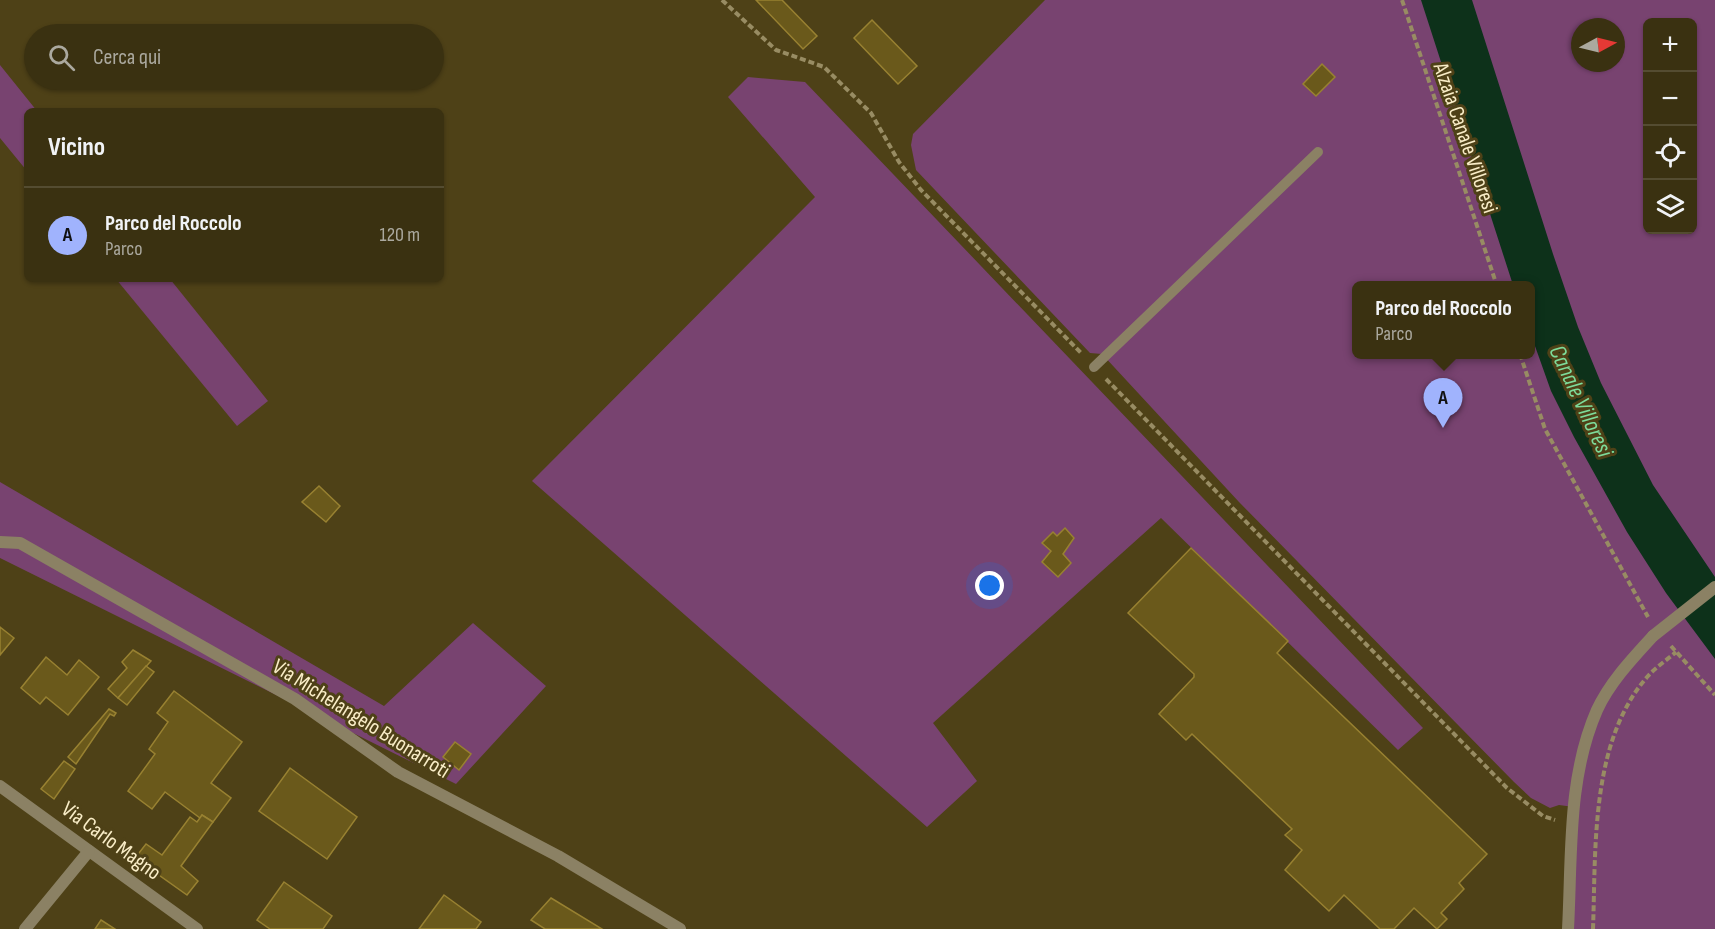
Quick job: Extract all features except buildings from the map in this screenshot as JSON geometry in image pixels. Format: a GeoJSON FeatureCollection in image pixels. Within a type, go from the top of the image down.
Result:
{"type":"FeatureCollection","features":[{"type":"Feature","properties":{"kind":"street","name":"Via Michelangelo Buonarroti"},"geometry":{"type":"LineString","coordinates":[[0,542],[20,543],[295,699],[398,772],[558,856],[680,929]]}},
{"type":"Feature","properties":{"kind":"street"},"geometry":{"type":"LineString","coordinates":[[1568,929],[1574,798],[1582,753],[1598,709],[1622,670],[1653,631],[1715,586]]}},
{"type":"Feature","properties":{"kind":"street","name":"Via Carlo Magno"},"geometry":{"type":"LineString","coordinates":[[0,786],[197,929]]}},
{"type":"Feature","properties":{"kind":"street"},"geometry":{"type":"LineString","coordinates":[[25,929],[89,851]]}},
{"type":"Feature","properties":{"kind":"lane"},"geometry":{"type":"LineString","coordinates":[[1094,367],[1318,152]]}},
{"type":"Feature","properties":{"kind":"path"},"geometry":{"type":"LineString","coordinates":[[722,0],[776,50],[824,67],[872,113],[899,162],[921,189],[1507,788],[1544,816],[1573,827]]}},
{"type":"Feature","properties":{"kind":"path","name":"Alzaia Canale Villoresi"},"geometry":{"type":"LineString","coordinates":[[1402,0],[1496,281]]}},
{"type":"Feature","properties":{"kind":"path"},"geometry":{"type":"LineString","coordinates":[[1522,359],[1545,429],[1653,631]]}},
{"type":"Feature","properties":{"kind":"path"},"geometry":{"type":"LineString","coordinates":[[1668,643],[1715,695]]}},
{"type":"Feature","properties":{"kind":"path"},"geometry":{"type":"LineString","coordinates":[[1593,929],[1597,829],[1605,765],[1624,710],[1648,676],[1676,652]]}},
{"type":"Feature","properties":{"kind":"shaded area"},"geometry":{"type":"Polygon","coordinates":[[[1045,0],[1715,0],[1715,929],[1568,929],[1574,807],[1559,805],[1550,808],[1531,798],[1514,782],[1239,502],[1102,354],[1090,353],[916,170],[911,145],[913,134],[1045,0]]]}},
{"type":"Feature","properties":{"kind":"shaded area"},"geometry":{"type":"Polygon","coordinates":[[[0,65],[35,108],[24,108],[24,167],[0,138],[0,65]]]}},
{"type":"Feature","properties":{"kind":"shaded area"},"geometry":{"type":"Polygon","coordinates":[[[748,77],[805,82],[1423,728],[1398,750],[1161,518],[933,723],[977,781],[927,827],[532,481],[815,197],[728,97],[748,77]]]}},
{"type":"Feature","properties":{"kind":"shaded area"},"geometry":{"type":"Polygon","coordinates":[[[118,282],[172,282],[268,401],[237,426],[118,282]]]}},
{"type":"Feature","properties":{"kind":"shaded area"},"geometry":{"type":"Polygon","coordinates":[[[0,482],[384,706],[473,623],[546,686],[456,784],[0,558],[0,482]]]}},
{"type":"Feature","properties":{"kind":"water","name":"Canale Villoresi"},"geometry":{"type":"Polygon","coordinates":[[[1421,0],[1472,0],[1553,254],[1578,327],[1601,383],[1653,485],[1715,577],[1715,659],[1666,593],[1627,532],[1551,391],[1535,346],[1535,281],[1512,281],[1421,0]]]}},
{"type":"Feature","properties":{"kind":"place","name":"Parco del Roccolo"},"geometry":{"type":"Point","coordinates":[1443,428]}}]}
